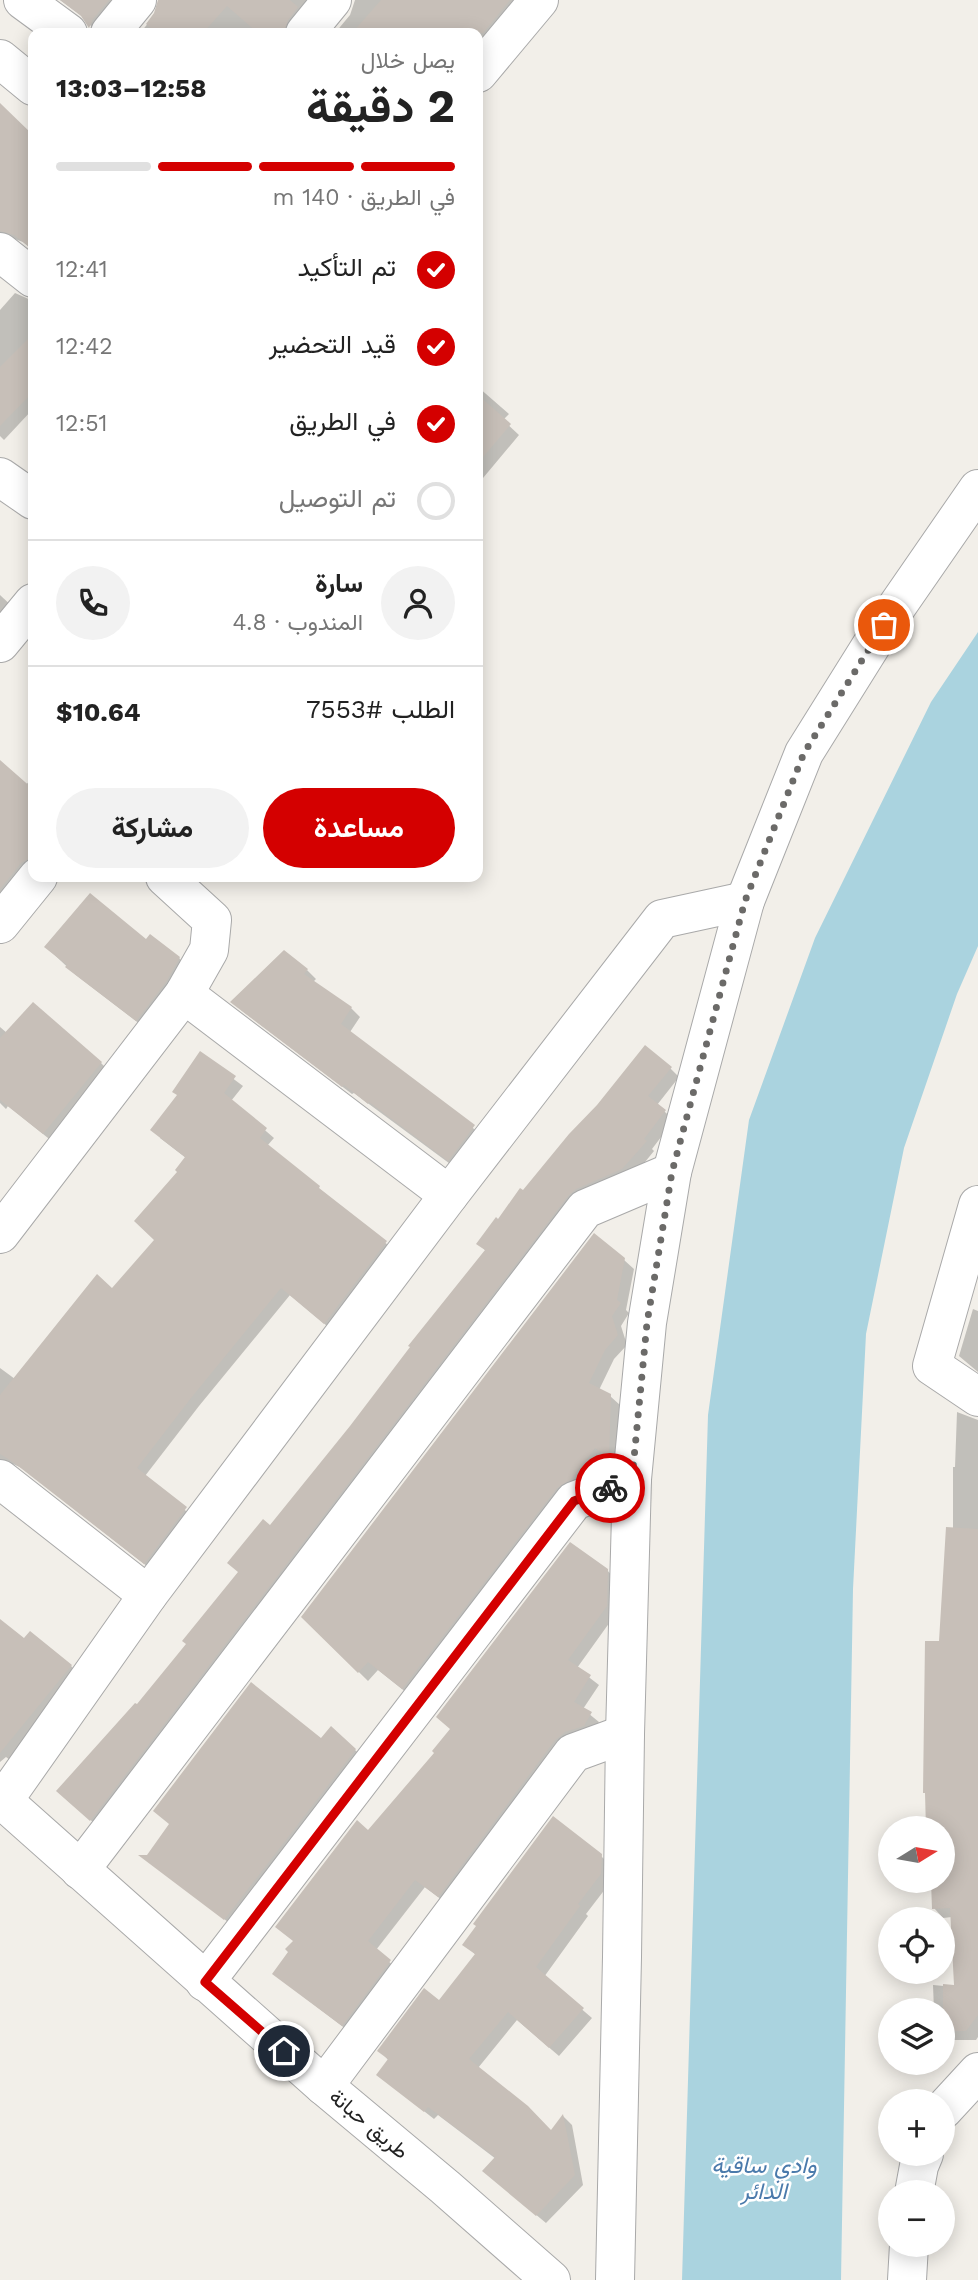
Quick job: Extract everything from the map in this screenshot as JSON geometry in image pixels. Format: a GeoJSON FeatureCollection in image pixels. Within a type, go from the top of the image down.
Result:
{"type":"FeatureCollection","features":[{"type":"Feature","properties":{"kind":"street"},"geometry":{"type":"LineString","coordinates":[[23,0],[61,28]]}},
{"type":"Feature","properties":{"kind":"street"},"geometry":{"type":"LineString","coordinates":[[114,28],[137,0]]}},
{"type":"Feature","properties":{"kind":"street"},"geometry":{"type":"LineString","coordinates":[[309,28],[332,0]]}},
{"type":"Feature","properties":{"kind":"street"},"geometry":{"type":"LineString","coordinates":[[483,67],[539,0]]}},
{"type":"Feature","properties":{"kind":"street"},"geometry":{"type":"LineString","coordinates":[[0,59],[28,82]]}},
{"type":"Feature","properties":{"kind":"street"},"geometry":{"type":"LineString","coordinates":[[0,252],[28,274]]}},
{"type":"Feature","properties":{"kind":"street"},"geometry":{"type":"LineString","coordinates":[[0,477],[28,497]]}},
{"type":"Feature","properties":{"kind":"street"},"geometry":{"type":"LineString","coordinates":[[615,2280],[632,1479],[647,1323],[672,1172],[745,901],[804,753],[884,625],[978,489]]}},
{"type":"Feature","properties":{"kind":"street"},"geometry":{"type":"LineString","coordinates":[[0,642],[28,609]]}},
{"type":"Feature","properties":{"kind":"street"},"geometry":{"type":"LineString","coordinates":[[0,924],[34,882]]}},
{"type":"Feature","properties":{"kind":"street"},"geometry":{"type":"LineString","coordinates":[[0,1234],[184,994],[209,950],[212,920],[170,882]]}},
{"type":"Feature","properties":{"kind":"street"},"geometry":{"type":"LineString","coordinates":[[2,1800],[148,1595],[449,1195],[662,919],[745,901]]}},
{"type":"Feature","properties":{"kind":"street"},"geometry":{"type":"LineString","coordinates":[[184,994],[449,1195]]}},
{"type":"Feature","properties":{"kind":"street"},"geometry":{"type":"LineString","coordinates":[[80,1870],[586,1209],[672,1172]]}},
{"type":"Feature","properties":{"kind":"street"},"geometry":{"type":"LineString","coordinates":[[978,1205],[932,1366],[978,1397]]}},
{"type":"Feature","properties":{"kind":"street"},"geometry":{"type":"LineString","coordinates":[[0,1479],[148,1595]]}},
{"type":"Feature","properties":{"kind":"street"},"geometry":{"type":"LineString","coordinates":[[205,1982],[574,1501],[632,1479]]}},
{"type":"Feature","properties":{"kind":"street"},"geometry":{"type":"LineString","coordinates":[[324,2086],[573,1753],[625,1734]]}},
{"type":"Feature","properties":{"kind":"street","name":"طريق حبانة"},"geometry":{"type":"LineString","coordinates":[[2,1800],[205,1982],[551,2280]]}},
{"type":"Feature","properties":{"kind":"street"},"geometry":{"type":"LineString","coordinates":[[955,2097],[978,2072]]}},
{"type":"Feature","properties":{"kind":"street"},"geometry":{"type":"LineString","coordinates":[[907,2280],[908,2257]]}},
{"type":"Feature","properties":{"kind":"water","name":"وادي ساقية الدائر"},"geometry":{"type":"Polygon","coordinates":[[[978,632],[978,946],[957,994],[904,1148],[866,1334],[853,1589],[841,2280],[682,2280],[708,1415],[749,1120],[815,938],[931,702],[978,632]]]}},
{"type":"Feature","properties":{"kind":"building"},"geometry":{"type":"Polygon","coordinates":[[[60,0],[109,0],[89,28],[81,16],[60,0]]]}},
{"type":"Feature","properties":{"kind":"building"},"geometry":{"type":"Polygon","coordinates":[[[158,0],[290,0],[298,7],[286,28],[252,28],[227,6],[207,28],[151,28],[146,24],[154,13],[158,0]]]}},
{"type":"Feature","properties":{"kind":"building"},"geometry":{"type":"Polygon","coordinates":[[[381,0],[510,0],[483,33],[483,28],[356,28],[381,0]]]}},
{"type":"Feature","properties":{"kind":"building"},"geometry":{"type":"Polygon","coordinates":[[[0,103],[28,130],[28,246],[14,235],[0,231],[0,103]]]}},
{"type":"Feature","properties":{"kind":"building"},"geometry":{"type":"Polygon","coordinates":[[[28,339],[28,397],[0,426],[0,367],[28,339]]]}},
{"type":"Feature","properties":{"kind":"building"},"geometry":{"type":"Polygon","coordinates":[[[483,399],[511,424],[483,457],[483,399]]]}},
{"type":"Feature","properties":{"kind":"building"},"geometry":{"type":"Polygon","coordinates":[[[0,760],[28,785],[28,859],[21,863],[0,889],[0,760]]]}},
{"type":"Feature","properties":{"kind":"building"},"geometry":{"type":"Polygon","coordinates":[[[90,893],[146,939],[150,934],[180,957],[166,982],[136,1021],[65,967],[67,965],[44,947],[90,893]]]}},
{"type":"Feature","properties":{"kind":"building"},"geometry":{"type":"Polygon","coordinates":[[[284,950],[308,969],[304,974],[352,1007],[341,1024],[475,1125],[448,1161],[369,1102],[368,1104],[344,1085],[342,1087],[230,1002],[284,950]]]}},
{"type":"Feature","properties":{"kind":"building"},"geometry":{"type":"Polygon","coordinates":[[[33,1002],[102,1062],[43,1134],[0,1100],[0,1038],[33,1002]]]}},
{"type":"Feature","properties":{"kind":"building"},"geometry":{"type":"Polygon","coordinates":[[[645,1045],[672,1067],[648,1096],[666,1110],[644,1139],[647,1141],[622,1169],[576,1189],[568,1196],[90,1821],[56,1791],[135,1703],[137,1704],[186,1644],[182,1641],[238,1572],[227,1563],[263,1519],[270,1525],[350,1426],[410,1347],[408,1346],[485,1250],[476,1244],[496,1217],[498,1219],[520,1188],[523,1190],[597,1105],[645,1045]]]}},
{"type":"Feature","properties":{"kind":"building"},"geometry":{"type":"Polygon","coordinates":[[[200,1051],[236,1076],[224,1093],[267,1128],[260,1138],[387,1241],[324,1324],[281,1288],[137,1468],[187,1507],[144,1564],[0,1454],[0,1395],[97,1274],[112,1288],[154,1240],[134,1221],[177,1172],[175,1170],[185,1157],[150,1130],[177,1095],[172,1092],[200,1051]]]}},
{"type":"Feature","properties":{"kind":"building"},"geometry":{"type":"Polygon","coordinates":[[[594,1233],[625,1258],[617,1300],[621,1303],[612,1316],[618,1335],[605,1350],[589,1383],[611,1394],[609,1458],[595,1448],[571,1479],[557,1488],[402,1689],[368,1662],[358,1673],[301,1617],[594,1233]]]}},
{"type":"Feature","properties":{"kind":"building"},"geometry":{"type":"Polygon","coordinates":[[[946,1527],[978,1529],[978,2015],[966,2031],[955,2031],[955,1998],[943,1998],[943,1984],[955,1984],[955,1907],[932,1907],[931,1894],[956,1894],[956,1816],[926,1816],[923,1793],[925,1641],[939,1641],[946,1527]]]}},
{"type":"Feature","properties":{"kind":"building"},"geometry":{"type":"Polygon","coordinates":[[[570,1542],[608,1569],[607,1606],[568,1660],[591,1675],[574,1702],[592,1712],[584,1726],[565,1732],[555,1740],[438,1897],[415,1880],[368,1941],[391,1960],[342,2026],[272,1974],[288,1952],[285,1949],[293,1941],[275,1927],[357,1820],[368,1830],[434,1753],[432,1751],[450,1729],[436,1717],[570,1542]]]}},
{"type":"Feature","properties":{"kind":"building"},"geometry":{"type":"Polygon","coordinates":[[[0,1619],[24,1638],[30,1631],[72,1665],[0,1753],[0,1619]]]}},
{"type":"Feature","properties":{"kind":"building"},"geometry":{"type":"Polygon","coordinates":[[[251,1682],[321,1738],[331,1726],[356,1749],[224,1920],[138,1855],[147,1855],[169,1824],[153,1811],[251,1682]]]}},
{"type":"Feature","properties":{"kind":"building"},"geometry":{"type":"Polygon","coordinates":[[[553,1816],[602,1854],[601,1874],[536,1967],[584,2008],[549,2048],[508,2012],[469,2059],[528,2106],[551,2130],[563,2114],[575,2175],[536,2216],[482,2171],[495,2157],[428,2107],[424,2112],[376,2075],[388,2059],[377,2051],[424,1988],[439,2000],[475,1954],[462,1945],[476,1926],[473,1924],[553,1816]]]}},
{"type":"Feature","properties":{"kind":"way so far"},"geometry":{"type":"LineString","coordinates":[[610,1488],[632,1479],[647,1323],[672,1172],[745,901],[804,753],[884,625]]}},
{"type":"Feature","properties":{"kind":"route"},"geometry":{"type":"LineString","coordinates":[[284,2051],[205,1982],[574,1501],[610,1488]]}}]}
